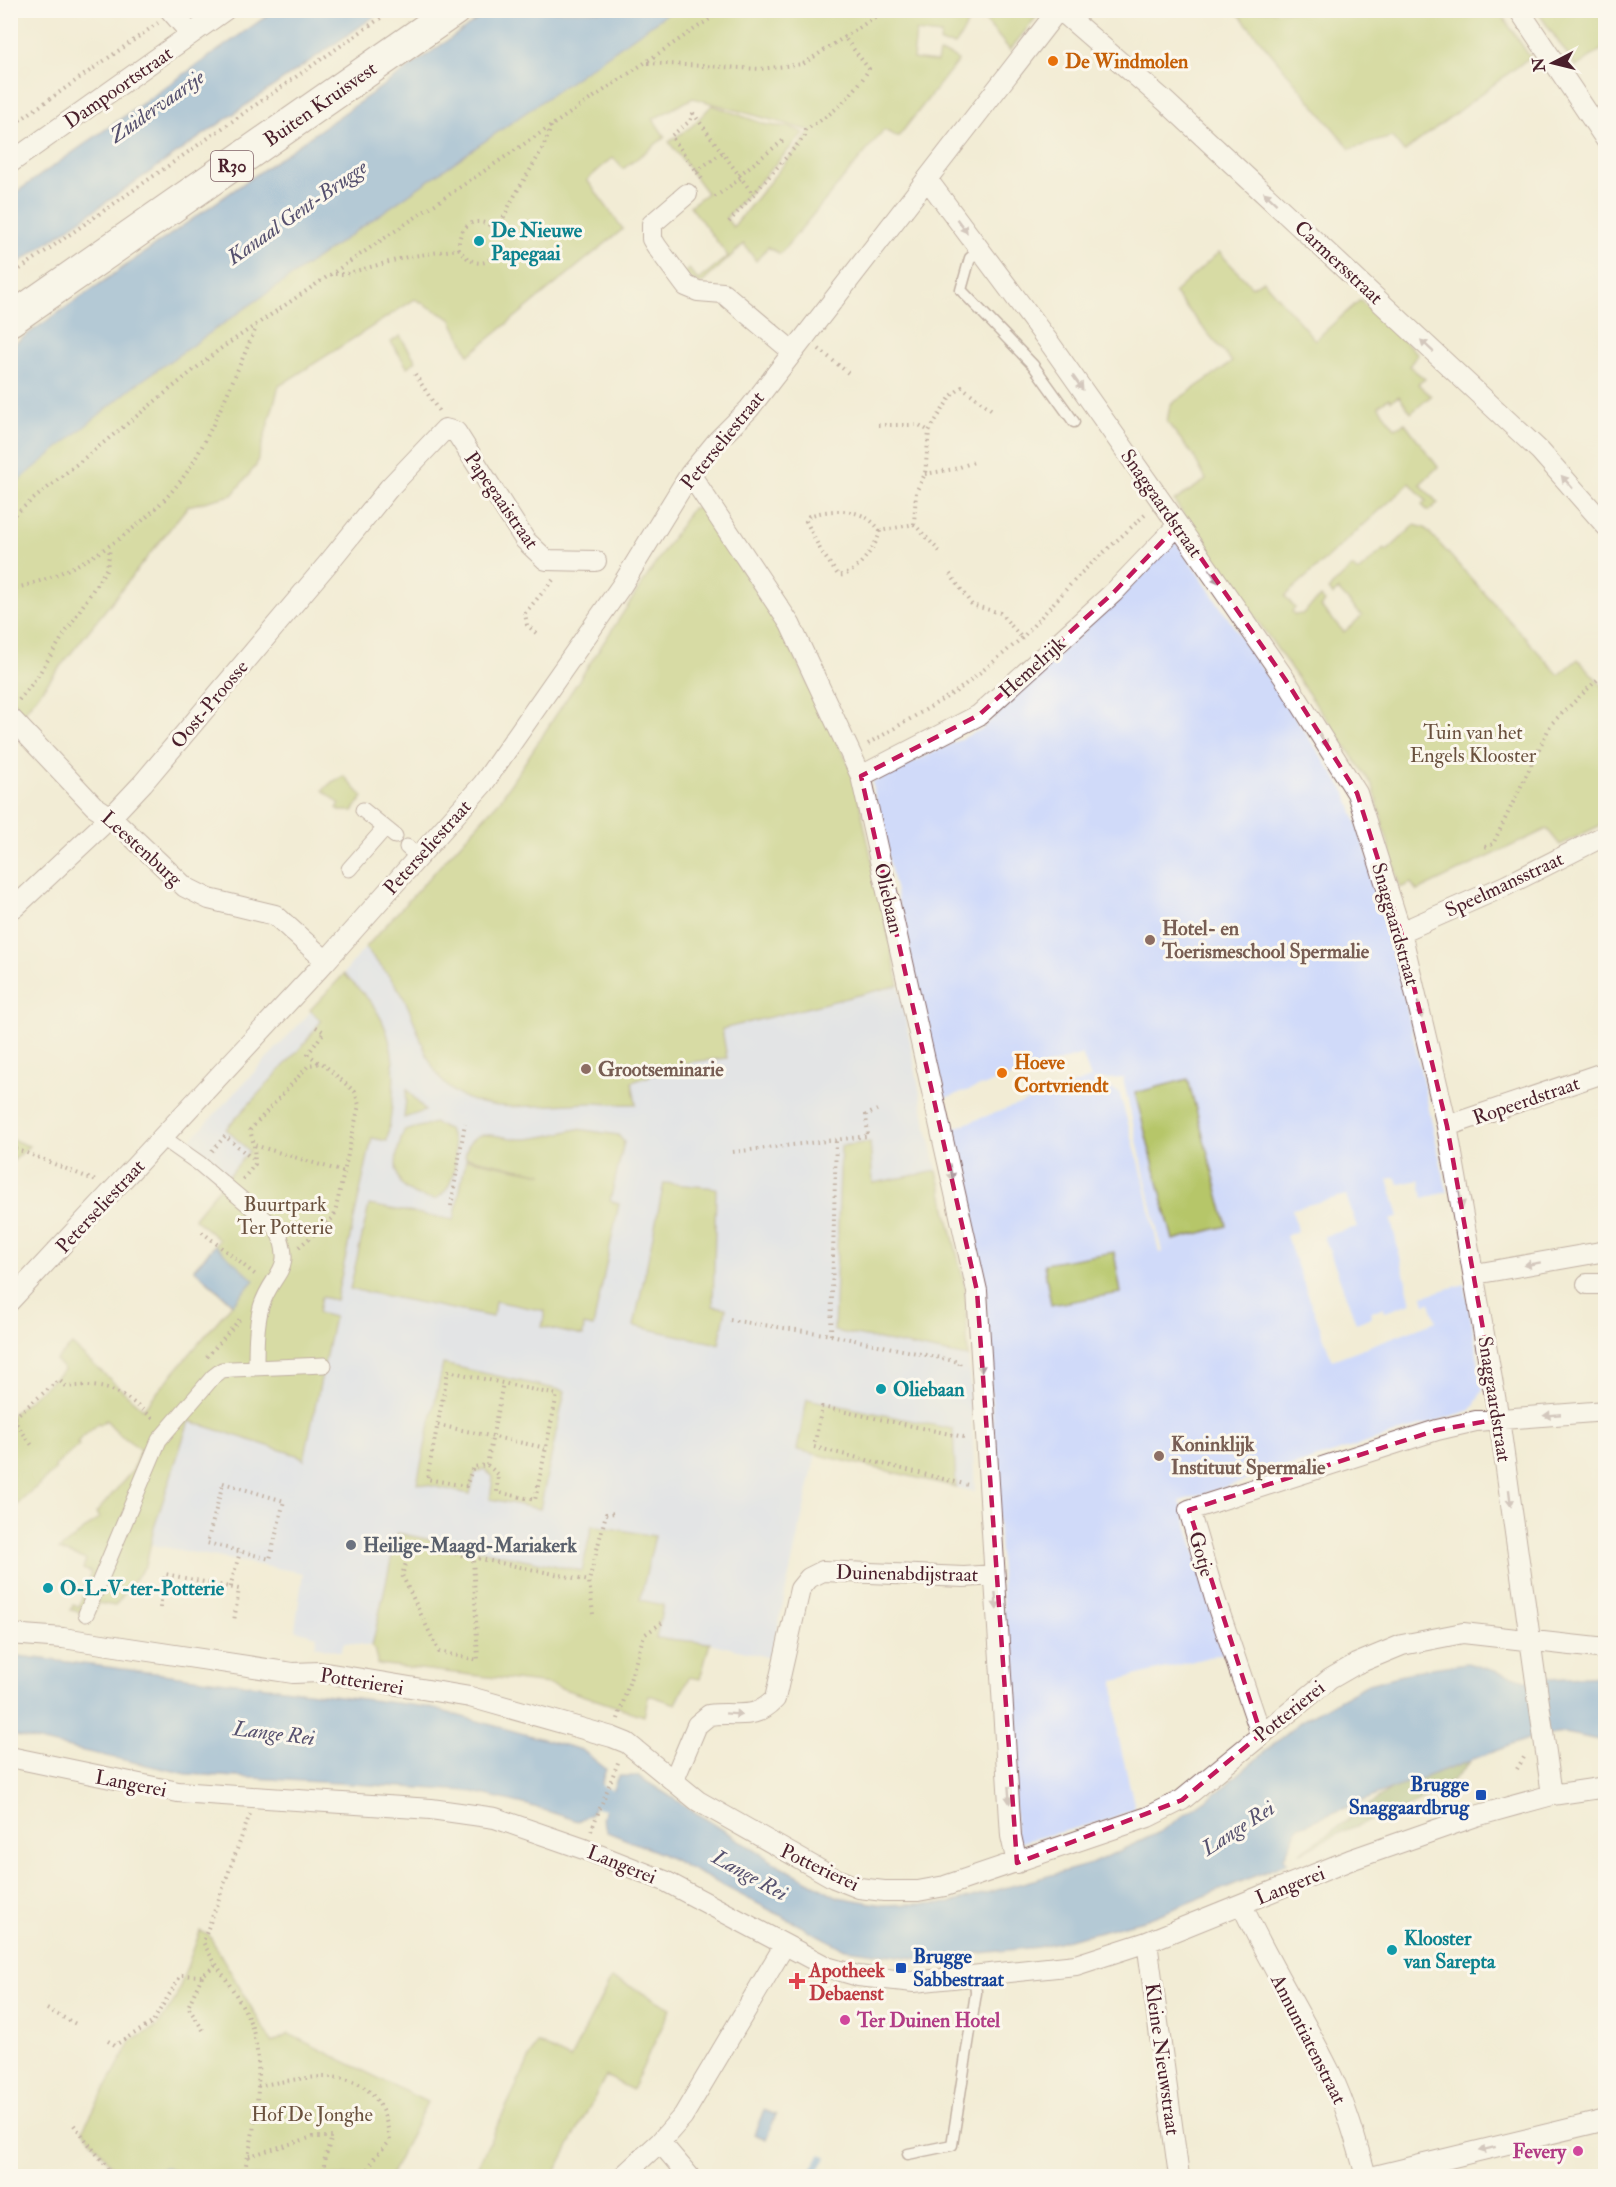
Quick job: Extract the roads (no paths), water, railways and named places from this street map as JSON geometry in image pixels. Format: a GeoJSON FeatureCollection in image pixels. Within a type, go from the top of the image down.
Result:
{"type":"FeatureCollection","features":[{"type":"Feature","properties":{"kind":"main road","name":"Buiten Kruisvest"},"geometry":{"type":"LineString","coordinates":[[10,296],[420,10]]}},
{"type":"Feature","properties":{"kind":"main road","name":"Buiten Kruisvest"},"geometry":{"type":"LineString","coordinates":[[10,320],[454,10]]}},
{"type":"Feature","properties":{"kind":"street","name":"Dampoortstraat"},"geometry":{"type":"LineString","coordinates":[[10,163],[225,10]]}},
{"type":"Feature","properties":{"kind":"street","name":"Peterseliestraat"},"geometry":{"type":"LineString","coordinates":[[10,1300],[117,1189],[309,976],[326,961],[413,852],[483,784],[622,585],[690,474],[718,440],[749,409],[1059,10]]}},
{"type":"Feature","properties":{"kind":"street","name":"Carmersstraat"},"geometry":{"type":"LineString","coordinates":[[1059,10],[1174,109],[1540,451],[1605,526]]}},
{"type":"Feature","properties":{"kind":"street"},"geometry":{"type":"LineString","coordinates":[[1519,10],[1605,140]]}},
{"type":"Feature","properties":{"kind":"street"},"geometry":{"type":"LineString","coordinates":[[171,12],[191,34]]}},
{"type":"Feature","properties":{"kind":"street","name":"Snaggaardstraat"},"geometry":{"type":"LineString","coordinates":[[927,179],[1162,501],[1285,679],[1357,793],[1401,932],[1447,1126],[1499,1419],[1542,1737],[1552,1795]]}},
{"type":"Feature","properties":{"kind":"street"},"geometry":{"type":"LineString","coordinates":[[687,194],[652,224],[651,234],[657,247],[686,286],[698,291],[723,293],[798,345]]}},
{"type":"Feature","properties":{"kind":"street","name":"Papegaaistraat"},"geometry":{"type":"LineString","coordinates":[[388,488],[445,429],[450,429],[456,432],[525,540],[546,560],[596,561]]}},
{"type":"Feature","properties":{"kind":"street","name":"Oliebaan"},"geometry":{"type":"LineString","coordinates":[[690,474],[790,624],[861,776],[977,1291],[1012,1842],[1017,1863]]}},
{"type":"Feature","properties":{"kind":"street","name":"Oost-Proosse"},"geometry":{"type":"LineString","coordinates":[[15,907],[111,817],[330,561],[388,488]]}},
{"type":"Feature","properties":{"kind":"street","name":"Hemelrijk"},"geometry":{"type":"LineString","coordinates":[[861,776],[979,715],[1114,592],[1178,525]]}},
{"type":"Feature","properties":{"kind":"street","name":"Leestenburg"},"geometry":{"type":"LineString","coordinates":[[13,710],[94,806],[111,817],[185,887],[209,899],[275,915],[326,961]]}},
{"type":"Feature","properties":{"kind":"street"},"geometry":{"type":"LineString","coordinates":[[349,869],[390,832],[363,810]]}},
{"type":"Feature","properties":{"kind":"street","name":"Speelmansstraat"},"geometry":{"type":"LineString","coordinates":[[1401,932],[1505,886],[1605,835]]}},
{"type":"Feature","properties":{"kind":"street","name":"Ropeerdstraat"},"geometry":{"type":"LineString","coordinates":[[1447,1126],[1518,1104],[1605,1072]]}},
{"type":"Feature","properties":{"kind":"street"},"geometry":{"type":"LineString","coordinates":[[163,1138],[200,1164],[277,1229],[285,1255],[284,1266],[261,1306],[256,1368]]}},
{"type":"Feature","properties":{"kind":"street"},"geometry":{"type":"LineString","coordinates":[[1475,1274],[1597,1252]]}},
{"type":"Feature","properties":{"kind":"street"},"geometry":{"type":"LineString","coordinates":[[86,1614],[159,1440],[213,1377],[222,1370],[324,1365]]}},
{"type":"Feature","properties":{"kind":"street"},"geometry":{"type":"LineString","coordinates":[[1499,1419],[1605,1411]]}},
{"type":"Feature","properties":{"kind":"street","name":"Gotje"},"geometry":{"type":"LineString","coordinates":[[1261,1734],[1216,1602],[1190,1510],[1437,1430],[1499,1419]]}},
{"type":"Feature","properties":{"kind":"street","name":"Duinenabdijstraat"},"geometry":{"type":"LineString","coordinates":[[674,1780],[697,1725],[709,1715],[753,1715],[764,1711],[775,1699],[800,1589],[809,1578],[823,1571],[964,1577],[994,1575]]}},
{"type":"Feature","properties":{"kind":"street","name":"Potterierei"},"geometry":{"type":"LineString","coordinates":[[10,1634],[63,1638],[293,1673],[320,1672],[470,1697],[612,1737],[627,1743],[698,1801],[788,1854],[859,1888],[884,1891],[945,1886],[1148,1817],[1182,1800],[1330,1679],[1356,1664],[1402,1645],[1463,1633],[1605,1649]]}},
{"type":"Feature","properties":{"kind":"street","name":"Langerei"},"geometry":{"type":"LineString","coordinates":[[10,1757],[178,1792],[252,1799],[431,1809],[495,1818],[584,1848],[665,1881],[827,1967],[858,1976],[914,1982],[975,1978],[1076,1965],[1147,1942],[1350,1860],[1438,1829],[1552,1795],[1605,1787]]}},
{"type":"Feature","properties":{"kind":"street","name":"Annuntiatenstraat"},"geometry":{"type":"LineString","coordinates":[[1242,1905],[1262,1949],[1330,2073],[1348,2115],[1366,2176]]}},
{"type":"Feature","properties":{"kind":"street","name":"Kleine Nieuwstraat"},"geometry":{"type":"LineString","coordinates":[[1147,1942],[1179,2176]]}},
{"type":"Feature","properties":{"kind":"street"},"geometry":{"type":"LineString","coordinates":[[623,2176],[684,2116],[784,1946]]}},
{"type":"Feature","properties":{"kind":"street"},"geometry":{"type":"LineString","coordinates":[[1375,2176],[1605,2120]]}},
{"type":"Feature","properties":{"kind":"street"},"geometry":{"type":"LineString","coordinates":[[660,2142],[689,2176]]}},
{"type":"Feature","properties":{"kind":"lane"},"geometry":{"type":"LineString","coordinates":[[981,250],[970,258],[961,290],[1033,365],[1074,422]]}},
{"type":"Feature","properties":{"kind":"lane"},"geometry":{"type":"LineString","coordinates":[[908,2154],[952,2145],[976,1993],[975,1978]]}},
{"type":"Feature","properties":{"kind":"water","name":"Zuidervaartje"},"geometry":{"type":"Polygon","coordinates":[[[274,11],[382,11],[11,268],[11,196],[274,11]]]}},
{"type":"Feature","properties":{"kind":"water","name":"Kanaal Gent-Brugge"},"geometry":{"type":"Polygon","coordinates":[[[490,11],[671,11],[134,386],[11,487],[11,346],[490,11]]]}},
{"type":"Feature","properties":{"kind":"water"},"geometry":{"type":"Polygon","coordinates":[[[215,1245],[254,1280],[233,1304],[194,1269],[215,1245]]]}},
{"type":"Feature","properties":{"kind":"water"},"geometry":{"type":"Polygon","coordinates":[[[11,1655],[427,1707],[582,1750],[606,1769],[591,1814],[578,1821],[528,1805],[469,1791],[187,1774],[11,1735],[11,1655]]]}},
{"type":"Feature","properties":{"kind":"water"},"geometry":{"type":"Polygon","coordinates":[[[1467,1663],[1526,1680],[1605,1676],[1605,1741],[1564,1733],[1533,1737],[1392,1789],[1298,1827],[1284,1857],[1287,1863],[1148,1919],[1038,1947],[922,1959],[845,1949],[662,1854],[607,1832],[602,1818],[618,1776],[638,1776],[775,1863],[838,1897],[883,1905],[950,1903],[1091,1864],[1158,1833],[1219,1791],[1301,1721],[1368,1684],[1425,1669],[1467,1663]]]}},
{"type":"Feature","properties":{"kind":"water"},"geometry":{"type":"Polygon","coordinates":[[[764,2110],[776,2115],[766,2139],[754,2134],[764,2110]]]}},
{"type":"Feature","properties":{"kind":"water"},"geometry":{"type":"Polygon","coordinates":[[[166,2167],[188,2176],[150,2176],[155,2171],[166,2167]]]}},
{"type":"Feature","properties":{"kind":"waterway","name":"Lange Rei"},"geometry":{"type":"LineString","coordinates":[[570,1785],[638,1811]]}},
{"type":"Feature","properties":{"kind":"waterway"},"geometry":{"type":"LineString","coordinates":[[811,2176],[822,2158]]}},
{"type":"Feature","properties":{"kind":"place","name":"De Windmolen"},"geometry":{"type":"Point","coordinates":[1053,61]}},
{"type":"Feature","properties":{"kind":"place","name":"De Nieuwe Papegaai"},"geometry":{"type":"Point","coordinates":[479,241]}},
{"type":"Feature","properties":{"kind":"place","name":"Hotel- en Toerismeschool Spermalie"},"geometry":{"type":"Point","coordinates":[1150,940]}},
{"type":"Feature","properties":{"kind":"place","name":"Grootseminarie"},"geometry":{"type":"Point","coordinates":[586,1069]}},
{"type":"Feature","properties":{"kind":"place","name":"Hoeve Cortvriendt"},"geometry":{"type":"Point","coordinates":[1002,1073]}},
{"type":"Feature","properties":{"kind":"place","name":"Oliebaan"},"geometry":{"type":"Point","coordinates":[881,1389]}},
{"type":"Feature","properties":{"kind":"place","name":"Koninklijk Instituut Spermalie"},"geometry":{"type":"Point","coordinates":[1159,1456]}},
{"type":"Feature","properties":{"kind":"place","name":"Heilige-Maagd-Mariakerk"},"geometry":{"type":"Point","coordinates":[351,1545]}},
{"type":"Feature","properties":{"kind":"place","name":"O-L-V-ter-Potterie"},"geometry":{"type":"Point","coordinates":[48,1588]}},
{"type":"Feature","properties":{"kind":"place","name":"Brugge Snaggaardbrug"},"geometry":{"type":"Point","coordinates":[1481,1795]}},
{"type":"Feature","properties":{"kind":"place","name":"Klooster van Sarepta"},"geometry":{"type":"Point","coordinates":[1392,1950]}},
{"type":"Feature","properties":{"kind":"place","name":"Brugge Sabbestraat"},"geometry":{"type":"Point","coordinates":[901,1968]}},
{"type":"Feature","properties":{"kind":"place","name":"Apotheek Debaenst"},"geometry":{"type":"Point","coordinates":[797,1981]}},
{"type":"Feature","properties":{"kind":"place","name":"Ter Duinen Hotel"},"geometry":{"type":"Point","coordinates":[845,2020]}},
{"type":"Feature","properties":{"kind":"place","name":"Fevery"},"geometry":{"type":"Point","coordinates":[1578,2151]}},
{"type":"Feature","properties":{"kind":"park label","name":"Tuin van het Engels Klooster"},"geometry":{"type":"Point","coordinates":[1473,744]}},
{"type":"Feature","properties":{"kind":"park label","name":"Buurtpark Ter Potterie"},"geometry":{"type":"Point","coordinates":[285,1216]}},
{"type":"Feature","properties":{"kind":"park label","name":"Hof De Jonghe"},"geometry":{"type":"Point","coordinates":[312,2114]}}]}
